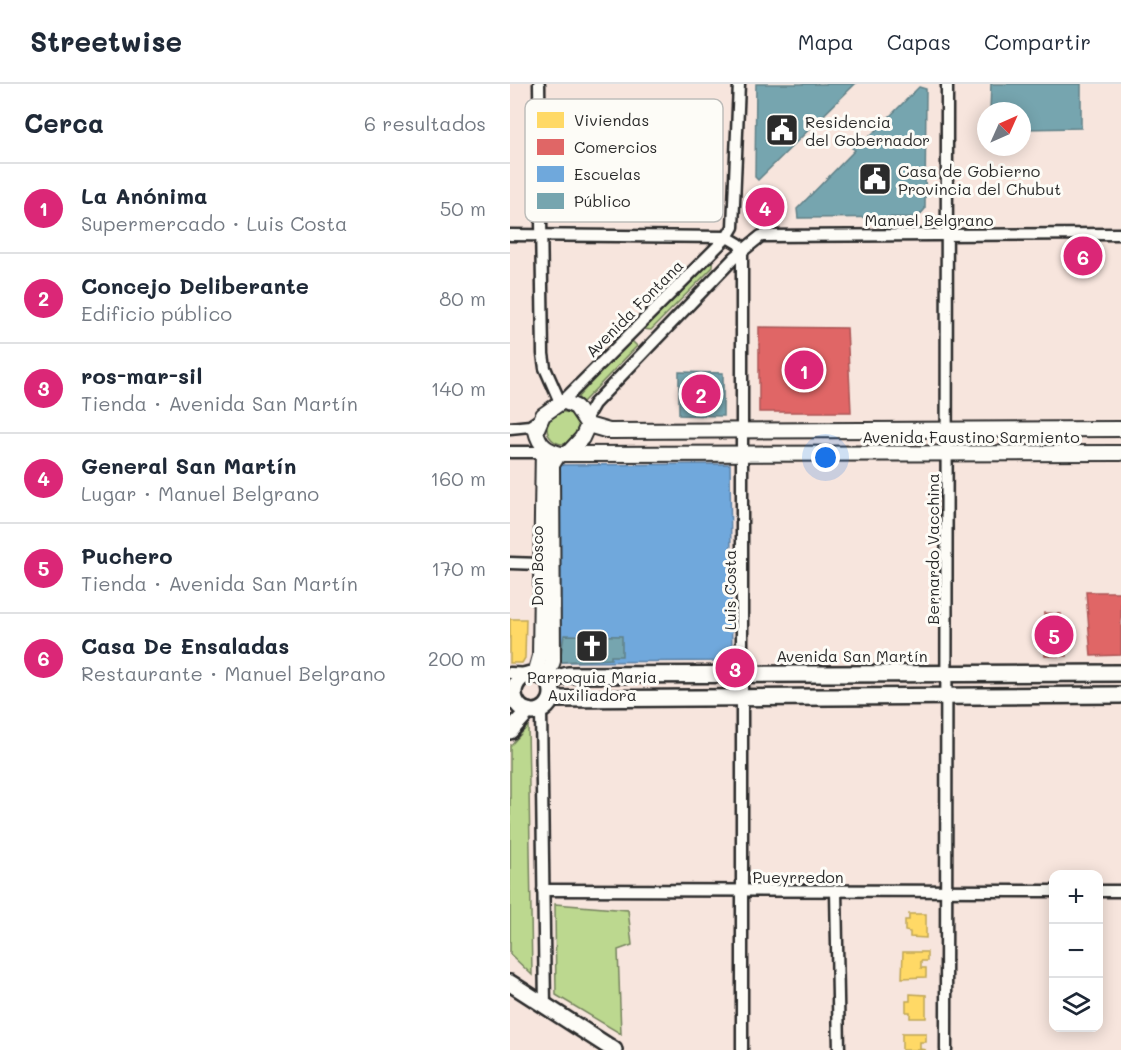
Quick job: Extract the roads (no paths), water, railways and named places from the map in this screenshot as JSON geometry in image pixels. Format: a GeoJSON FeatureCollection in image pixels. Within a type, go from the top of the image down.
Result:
{"type":"FeatureCollection","features":[{"type":"Feature","properties":{"kind":"main road","name":"Avenida San Martín"},"geometry":{"type":"LineString","coordinates":[[540,677],[568,675],[1121,673]]}},
{"type":"Feature","properties":{"kind":"main road"},"geometry":{"type":"LineString","coordinates":[[534,711],[513,700],[519,681],[540,677],[552,699]]}},
{"type":"Feature","properties":{"kind":"main road"},"geometry":{"type":"LineString","coordinates":[[510,731],[552,699],[1121,695]]}},
{"type":"Feature","properties":{"kind":"main road"},"geometry":{"type":"LineString","coordinates":[[510,983],[544,1008],[614,1050]]}},
{"type":"Feature","properties":{"kind":"street"},"geometry":{"type":"LineString","coordinates":[[539,84],[539,99]]}},
{"type":"Feature","properties":{"kind":"street","name":"Avenida Fontana"},"geometry":{"type":"LineString","coordinates":[[561,402],[731,238],[735,220],[739,84]]}},
{"type":"Feature","properties":{"kind":"street","name":"Bernardo Vacchina"},"geometry":{"type":"LineString","coordinates":[[946,1050],[947,84]]}},
{"type":"Feature","properties":{"kind":"street"},"geometry":{"type":"LineString","coordinates":[[510,428],[530,426],[561,402],[545,368],[543,354],[541,222]]}},
{"type":"Feature","properties":{"kind":"street","name":"Manuel Belgrano"},"geometry":{"type":"LineString","coordinates":[[742,250],[761,236],[776,234],[1121,234]]}},
{"type":"Feature","properties":{"kind":"street"},"geometry":{"type":"LineString","coordinates":[[510,235],[731,238],[742,250],[594,404],[582,438],[552,452],[536,431],[539,420]]}},
{"type":"Feature","properties":{"kind":"street","name":"Luis Costa"},"geometry":{"type":"LineString","coordinates":[[742,250],[744,431],[742,1050]]}},
{"type":"Feature","properties":{"kind":"street","name":"Avenida Faustino Sarmiento"},"geometry":{"type":"LineString","coordinates":[[561,402],[576,407],[587,421],[609,431],[1121,429]]}},
{"type":"Feature","properties":{"kind":"street","name":"Avenida Faustino Sarmiento"},"geometry":{"type":"LineString","coordinates":[[510,452],[583,455],[744,452],[1121,453]]}},
{"type":"Feature","properties":{"kind":"street","name":"Don Bosco"},"geometry":{"type":"LineString","coordinates":[[540,677],[541,564],[552,452]]}},
{"type":"Feature","properties":{"kind":"street","name":"Don Bosco"},"geometry":{"type":"LineString","coordinates":[[540,677],[553,661],[552,452]]}},
{"type":"Feature","properties":{"kind":"street"},"geometry":{"type":"LineString","coordinates":[[510,563],[541,564]]}},
{"type":"Feature","properties":{"kind":"street","name":"Avenida San Martín"},"geometry":{"type":"LineString","coordinates":[[510,673],[540,677]]}},
{"type":"Feature","properties":{"kind":"street"},"geometry":{"type":"LineString","coordinates":[[534,711],[543,891],[544,1008]]}},
{"type":"Feature","properties":{"kind":"street","name":"Pueyrredon"},"geometry":{"type":"LineString","coordinates":[[543,891],[1049,891]]}},
{"type":"Feature","properties":{"kind":"street"},"geometry":{"type":"LineString","coordinates":[[836,891],[839,1050]]}},
{"type":"Feature","properties":{"kind":"street"},"geometry":{"type":"LineString","coordinates":[[1103,891],[1121,891]]}},
{"type":"Feature","properties":{"kind":"place","name":"Residencia del Gobernador"},"geometry":{"type":"Point","coordinates":[782,130]}},
{"type":"Feature","properties":{"kind":"place","name":"Casa de Gobierno Provincia del Chubut"},"geometry":{"type":"Point","coordinates":[875,179]}},
{"type":"Feature","properties":{"kind":"place","name":"General San Martín"},"geometry":{"type":"Point","coordinates":[765,207]}},
{"type":"Feature","properties":{"kind":"place","name":"Casa De Ensaladas"},"geometry":{"type":"Point","coordinates":[1083,256]}},
{"type":"Feature","properties":{"kind":"place","name":"La Anónima"},"geometry":{"type":"Point","coordinates":[804,370]}},
{"type":"Feature","properties":{"kind":"place","name":"Concejo Deliberante"},"geometry":{"type":"Point","coordinates":[701,394]}},
{"type":"Feature","properties":{"kind":"place","name":"Puchero"},"geometry":{"type":"Point","coordinates":[1054,635]}},
{"type":"Feature","properties":{"kind":"place","name":"Parroquia Maria Auxiliadora"},"geometry":{"type":"Point","coordinates":[592,646]}},
{"type":"Feature","properties":{"kind":"place","name":"ros-mar-sil"},"geometry":{"type":"Point","coordinates":[735,668]}}]}
